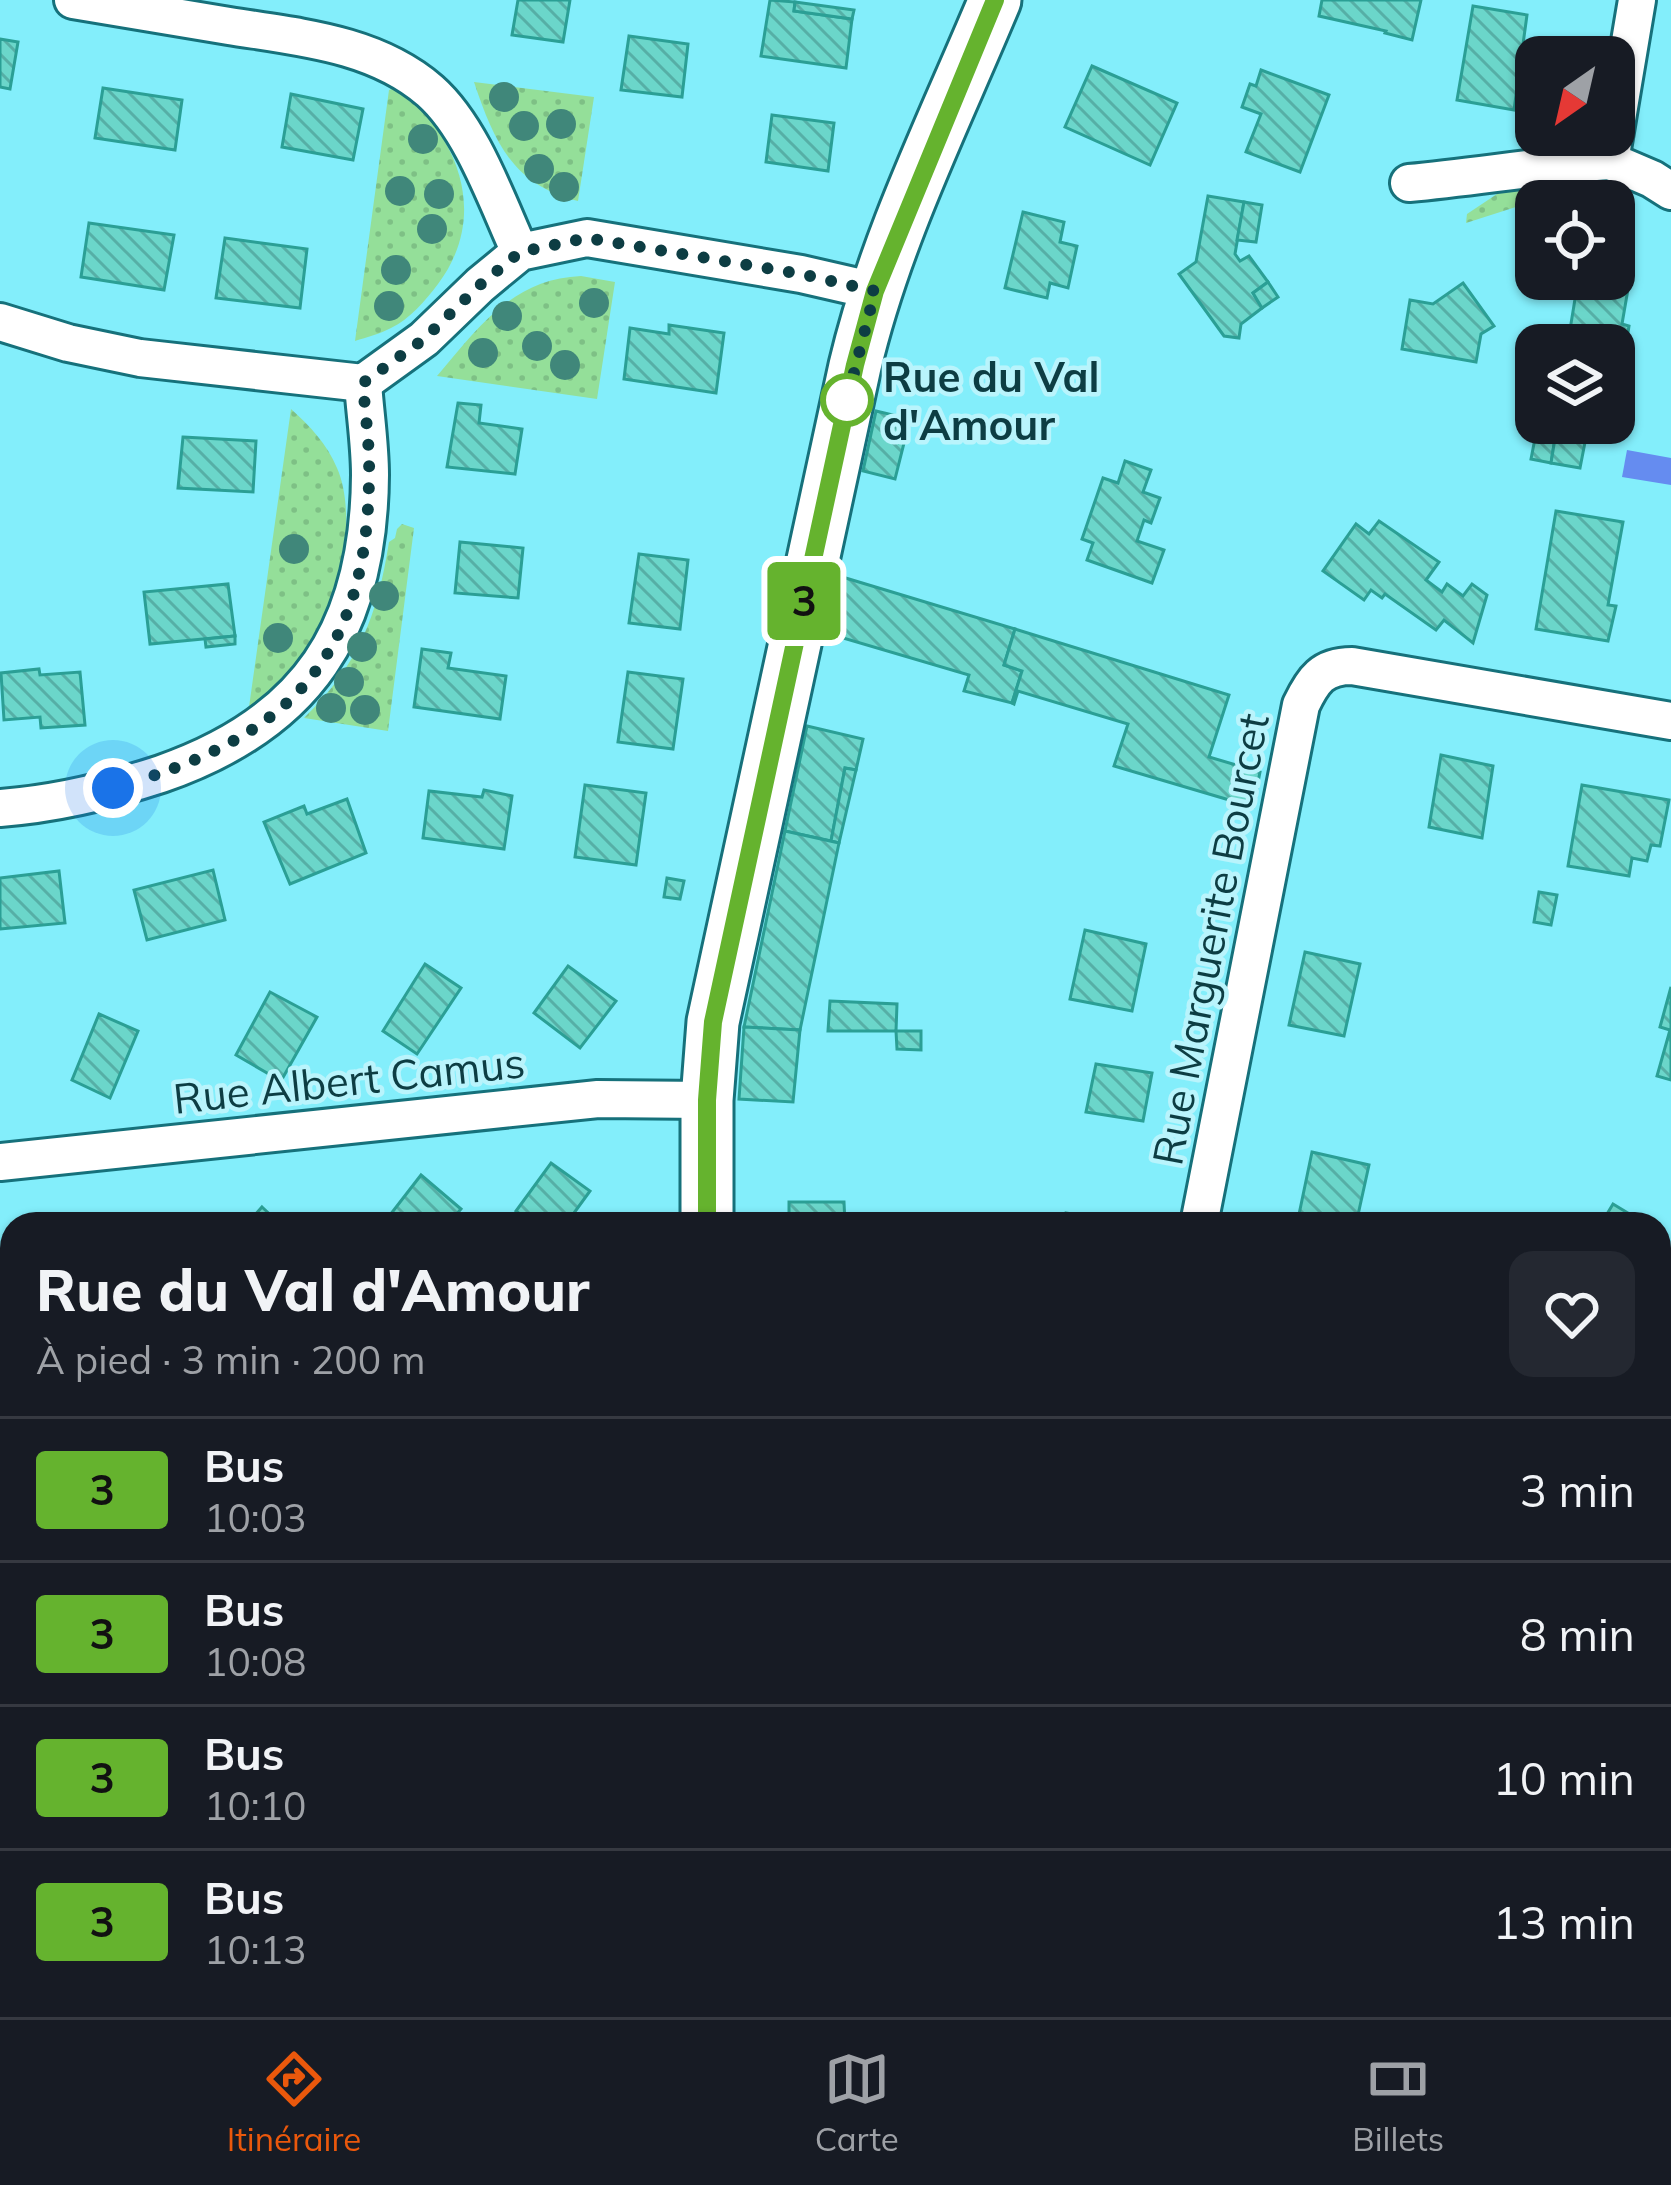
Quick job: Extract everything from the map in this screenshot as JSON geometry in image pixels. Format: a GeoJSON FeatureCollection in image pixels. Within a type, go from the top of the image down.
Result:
{"type":"FeatureCollection","features":[{"type":"Feature","properties":{"kind":"street"},"geometry":{"type":"LineString","coordinates":[[73,0],[328,43],[405,73],[431,92],[466,139],[520,252]]}},
{"type":"Feature","properties":{"kind":"street"},"geometry":{"type":"LineString","coordinates":[[707,1212],[713,1022],[855,365],[875,291],[995,0]]}},
{"type":"Feature","properties":{"kind":"street"},"geometry":{"type":"LineString","coordinates":[[1610,161],[1637,0]]}},
{"type":"Feature","properties":{"kind":"street"},"geometry":{"type":"LineString","coordinates":[[1409,183],[1610,161],[1671,191]]}},
{"type":"Feature","properties":{"kind":"street"},"geometry":{"type":"LineString","coordinates":[[0,322],[140,358],[363,383],[424,339],[520,252],[587,238],[875,291]]}},
{"type":"Feature","properties":{"kind":"street"},"geometry":{"type":"LineString","coordinates":[[0,808],[87,795],[190,764],[262,725],[316,674],[348,611],[360,562],[370,474],[363,383]]}},
{"type":"Feature","properties":{"kind":"street","name":"Rue Marguerite Bourcet"},"geometry":{"type":"LineString","coordinates":[[1200,1212],[1301,705],[1319,674],[1336,666],[1352,666],[1671,722]]}},
{"type":"Feature","properties":{"kind":"street","name":"Rue Albert Camus"},"geometry":{"type":"LineString","coordinates":[[0,1162],[598,1099],[707,1100]]}},
{"type":"Feature","properties":{"kind":"green space"},"geometry":{"type":"Polygon","coordinates":[[[474,82],[594,97],[578,201],[537,184],[509,158],[474,82]]]}},
{"type":"Feature","properties":{"kind":"green space"},"geometry":{"type":"Polygon","coordinates":[[[397,87],[437,129],[451,153],[464,205],[462,232],[438,284],[417,309],[391,328],[355,341],[389,90],[397,87]]]}},
{"type":"Feature","properties":{"kind":"green space"},"geometry":{"type":"Polygon","coordinates":[[[1515,186],[1515,207],[1466,223],[1467,214],[1515,186]]]}},
{"type":"Feature","properties":{"kind":"green space"},"geometry":{"type":"Polygon","coordinates":[[[581,276],[615,282],[597,399],[437,376],[482,324],[516,296],[557,279],[581,276]]]}},
{"type":"Feature","properties":{"kind":"green space"},"geometry":{"type":"Polygon","coordinates":[[[291,409],[317,436],[337,468],[346,538],[336,591],[318,639],[279,684],[249,707],[291,409]]]}},
{"type":"Feature","properties":{"kind":"green space"},"geometry":{"type":"Polygon","coordinates":[[[402,524],[414,528],[388,731],[304,718],[339,678],[363,638],[389,542],[402,524]]]}},
{"type":"Feature","properties":{"kind":"water"},"geometry":{"type":"Polygon","coordinates":[[[1627,450],[1671,458],[1671,485],[1622,477],[1627,450]]]}},
{"type":"Feature","properties":{"kind":"building"},"geometry":{"type":"Polygon","coordinates":[[[518,0],[570,0],[563,42],[512,35],[518,0]]]}},
{"type":"Feature","properties":{"kind":"building"},"geometry":{"type":"Polygon","coordinates":[[[770,0],[795,2],[794,11],[852,19],[846,68],[761,56],[770,0]]]}},
{"type":"Feature","properties":{"kind":"building"},"geometry":{"type":"Polygon","coordinates":[[[1322,0],[1421,0],[1412,40],[1319,16],[1322,0]]]}},
{"type":"Feature","properties":{"kind":"building"},"geometry":{"type":"Polygon","coordinates":[[[795,2],[854,10],[852,19],[794,11],[795,2]]]}},
{"type":"Feature","properties":{"kind":"building"},"geometry":{"type":"Polygon","coordinates":[[[1473,6],[1527,15],[1524,36],[1515,36],[1514,110],[1457,100],[1473,6]]]}},
{"type":"Feature","properties":{"kind":"building"},"geometry":{"type":"Polygon","coordinates":[[[629,36],[688,44],[682,97],[621,90],[629,36]]]}},
{"type":"Feature","properties":{"kind":"building"},"geometry":{"type":"Polygon","coordinates":[[[0,39],[18,42],[10,89],[0,87],[0,39]]]}},
{"type":"Feature","properties":{"kind":"building"},"geometry":{"type":"Polygon","coordinates":[[[1092,66],[1177,103],[1150,165],[1065,127],[1092,66]]]}},
{"type":"Feature","properties":{"kind":"building"},"geometry":{"type":"Polygon","coordinates":[[[1261,70],[1329,95],[1300,172],[1246,152],[1261,114],[1242,107],[1261,70]]]}},
{"type":"Feature","properties":{"kind":"building"},"geometry":{"type":"Polygon","coordinates":[[[103,88],[182,100],[175,150],[95,138],[103,88]]]}},
{"type":"Feature","properties":{"kind":"building"},"geometry":{"type":"Polygon","coordinates":[[[291,94],[363,109],[353,160],[282,147],[291,94]]]}},
{"type":"Feature","properties":{"kind":"building"},"geometry":{"type":"Polygon","coordinates":[[[772,115],[834,123],[828,171],[766,162],[772,115]]]}},
{"type":"Feature","properties":{"kind":"building"},"geometry":{"type":"Polygon","coordinates":[[[1208,196],[1244,202],[1235,254],[1240,261],[1249,256],[1268,282],[1253,293],[1262,308],[1241,324],[1239,338],[1224,336],[1179,274],[1196,262],[1208,196]]]}},
{"type":"Feature","properties":{"kind":"building"},"geometry":{"type":"Polygon","coordinates":[[[1244,202],[1262,205],[1256,242],[1237,240],[1244,202]]]}},
{"type":"Feature","properties":{"kind":"building"},"geometry":{"type":"Polygon","coordinates":[[[1023,212],[1064,222],[1060,242],[1077,246],[1068,288],[1050,283],[1047,298],[1005,288],[1023,212]]]}},
{"type":"Feature","properties":{"kind":"building"},"geometry":{"type":"Polygon","coordinates":[[[89,223],[174,235],[164,290],[81,277],[89,223]]]}},
{"type":"Feature","properties":{"kind":"building"},"geometry":{"type":"Polygon","coordinates":[[[225,238],[307,249],[300,308],[216,298],[225,238]]]}},
{"type":"Feature","properties":{"kind":"building"},"geometry":{"type":"Polygon","coordinates":[[[1268,282],[1278,297],[1262,308],[1253,293],[1268,282]]]}},
{"type":"Feature","properties":{"kind":"building"},"geometry":{"type":"Polygon","coordinates":[[[1463,283],[1494,326],[1481,334],[1476,362],[1402,349],[1410,300],[1433,304],[1463,283]]]}},
{"type":"Feature","properties":{"kind":"building"},"geometry":{"type":"Polygon","coordinates":[[[1575,300],[1626,300],[1622,324],[1571,324],[1575,300]]]}},
{"type":"Feature","properties":{"kind":"building"},"geometry":{"type":"Polygon","coordinates":[[[669,325],[724,333],[716,393],[624,379],[630,328],[669,334],[669,325]]]}},
{"type":"Feature","properties":{"kind":"building"},"geometry":{"type":"Polygon","coordinates":[[[458,403],[481,405],[479,423],[522,429],[515,474],[447,467],[458,403]]]}},
{"type":"Feature","properties":{"kind":"building"},"geometry":{"type":"Polygon","coordinates":[[[876,411],[910,419],[895,479],[863,471],[876,411]]]}},
{"type":"Feature","properties":{"kind":"building"},"geometry":{"type":"Polygon","coordinates":[[[183,437],[256,441],[253,492],[178,488],[183,437]]]}},
{"type":"Feature","properties":{"kind":"building"},"geometry":{"type":"Polygon","coordinates":[[[1534,444],[1554,444],[1551,463],[1531,459],[1534,444]]]}},
{"type":"Feature","properties":{"kind":"building"},"geometry":{"type":"Polygon","coordinates":[[[1554,444],[1585,444],[1580,468],[1551,463],[1554,444]]]}},
{"type":"Feature","properties":{"kind":"building"},"geometry":{"type":"Polygon","coordinates":[[[1125,461],[1151,470],[1143,492],[1160,498],[1151,523],[1144,520],[1137,541],[1164,550],[1152,583],[1087,560],[1093,543],[1082,539],[1103,478],[1118,483],[1125,461]]]}},
{"type":"Feature","properties":{"kind":"building"},"geometry":{"type":"Polygon","coordinates":[[[1556,511],[1623,522],[1608,605],[1616,606],[1608,641],[1536,629],[1556,511]]]}},
{"type":"Feature","properties":{"kind":"building"},"geometry":{"type":"Polygon","coordinates":[[[1379,521],[1439,562],[1426,580],[1442,592],[1447,584],[1463,596],[1472,584],[1487,595],[1473,643],[1444,620],[1436,630],[1385,594],[1382,598],[1371,590],[1364,600],[1323,571],[1356,524],[1369,534],[1379,521]]]}},
{"type":"Feature","properties":{"kind":"building"},"geometry":{"type":"Polygon","coordinates":[[[460,542],[523,548],[518,598],[455,593],[460,542]]]}},
{"type":"Feature","properties":{"kind":"building"},"geometry":{"type":"Polygon","coordinates":[[[639,554],[688,560],[680,629],[629,623],[639,554]]]}},
{"type":"Feature","properties":{"kind":"building"},"geometry":{"type":"Polygon","coordinates":[[[839,576],[1015,629],[1004,665],[1022,671],[1012,703],[964,691],[969,675],[826,633],[839,576]]]}},
{"type":"Feature","properties":{"kind":"building"},"geometry":{"type":"Polygon","coordinates":[[[228,584],[235,636],[150,644],[144,592],[228,584]]]}},
{"type":"Feature","properties":{"kind":"building"},"geometry":{"type":"Polygon","coordinates":[[[1015,629],[1229,695],[1209,757],[1260,772],[1253,807],[1114,766],[1128,724],[1018,691],[1012,703],[1022,671],[1004,665],[1015,629]]]}},
{"type":"Feature","properties":{"kind":"building"},"geometry":{"type":"Polygon","coordinates":[[[235,636],[235,644],[206,647],[205,639],[235,636]]]}},
{"type":"Feature","properties":{"kind":"building"},"geometry":{"type":"Polygon","coordinates":[[[422,649],[451,653],[448,668],[506,676],[500,719],[414,707],[422,649]]]}},
{"type":"Feature","properties":{"kind":"building"},"geometry":{"type":"Polygon","coordinates":[[[39,669],[40,675],[80,672],[85,725],[41,728],[40,717],[4,720],[1,673],[39,669]]]}},
{"type":"Feature","properties":{"kind":"building"},"geometry":{"type":"Polygon","coordinates":[[[628,672],[683,679],[673,749],[618,742],[628,672]]]}},
{"type":"Feature","properties":{"kind":"building"},"geometry":{"type":"Polygon","coordinates":[[[807,726],[863,739],[856,770],[845,768],[831,841],[785,831],[807,726]]]}},
{"type":"Feature","properties":{"kind":"building"},"geometry":{"type":"Polygon","coordinates":[[[1441,755],[1493,766],[1482,838],[1429,827],[1441,755]]]}},
{"type":"Feature","properties":{"kind":"building"},"geometry":{"type":"Polygon","coordinates":[[[845,768],[856,770],[839,843],[831,841],[845,768]]]}},
{"type":"Feature","properties":{"kind":"building"},"geometry":{"type":"Polygon","coordinates":[[[585,785],[646,793],[636,865],[575,857],[585,785]]]}},
{"type":"Feature","properties":{"kind":"building"},"geometry":{"type":"Polygon","coordinates":[[[1582,785],[1669,800],[1660,846],[1651,845],[1647,861],[1632,858],[1629,876],[1568,866],[1582,785]]]}},
{"type":"Feature","properties":{"kind":"building"},"geometry":{"type":"Polygon","coordinates":[[[484,790],[512,796],[504,849],[423,838],[429,791],[482,797],[484,790]]]}},
{"type":"Feature","properties":{"kind":"building"},"geometry":{"type":"Polygon","coordinates":[[[347,799],[366,853],[290,884],[264,822],[304,806],[307,814],[347,799]]]}},
{"type":"Feature","properties":{"kind":"building"},"geometry":{"type":"Polygon","coordinates":[[[785,831],[839,843],[800,1030],[744,1027],[785,831]]]}},
{"type":"Feature","properties":{"kind":"building"},"geometry":{"type":"Polygon","coordinates":[[[213,870],[225,920],[147,940],[134,890],[213,870]]]}},
{"type":"Feature","properties":{"kind":"building"},"geometry":{"type":"Polygon","coordinates":[[[59,871],[65,923],[0,929],[0,878],[59,871]]]}},
{"type":"Feature","properties":{"kind":"building"},"geometry":{"type":"Polygon","coordinates":[[[667,878],[684,881],[680,899],[664,897],[667,878]]]}},
{"type":"Feature","properties":{"kind":"building"},"geometry":{"type":"Polygon","coordinates":[[[1539,892],[1557,895],[1551,925],[1534,922],[1539,892]]]}},
{"type":"Feature","properties":{"kind":"building"},"geometry":{"type":"Polygon","coordinates":[[[1085,930],[1146,944],[1132,1011],[1070,999],[1085,930]]]}},
{"type":"Feature","properties":{"kind":"building"},"geometry":{"type":"Polygon","coordinates":[[[1305,952],[1360,964],[1344,1036],[1289,1025],[1305,952]]]}},
{"type":"Feature","properties":{"kind":"building"},"geometry":{"type":"Polygon","coordinates":[[[425,964],[461,988],[417,1054],[383,1031],[425,964]]]}},
{"type":"Feature","properties":{"kind":"building"},"geometry":{"type":"Polygon","coordinates":[[[568,966],[616,1001],[580,1048],[534,1013],[568,966]]]}},
{"type":"Feature","properties":{"kind":"building"},"geometry":{"type":"Polygon","coordinates":[[[1671,987],[1671,1080],[1657,1076],[1670,1030],[1660,1027],[1671,987]]]}},
{"type":"Feature","properties":{"kind":"building"},"geometry":{"type":"Polygon","coordinates":[[[270,992],[317,1017],[281,1081],[236,1055],[270,992]]]}},
{"type":"Feature","properties":{"kind":"building"},"geometry":{"type":"Polygon","coordinates":[[[830,1001],[897,1004],[896,1031],[828,1031],[830,1001]]]}},
{"type":"Feature","properties":{"kind":"building"},"geometry":{"type":"Polygon","coordinates":[[[99,1014],[138,1031],[110,1098],[72,1080],[99,1014]]]}},
{"type":"Feature","properties":{"kind":"building"},"geometry":{"type":"Polygon","coordinates":[[[744,1027],[800,1030],[793,1102],[739,1099],[744,1027]]]}},
{"type":"Feature","properties":{"kind":"building"},"geometry":{"type":"Polygon","coordinates":[[[896,1031],[921,1031],[921,1050],[897,1049],[896,1031]]]}},
{"type":"Feature","properties":{"kind":"building"},"geometry":{"type":"Polygon","coordinates":[[[1096,1064],[1152,1073],[1143,1121],[1086,1112],[1096,1064]]]}},
{"type":"Feature","properties":{"kind":"building"},"geometry":{"type":"Polygon","coordinates":[[[1312,1152],[1369,1165],[1359,1212],[1300,1212],[1312,1152]]]}},
{"type":"Feature","properties":{"kind":"building"},"geometry":{"type":"Polygon","coordinates":[[[551,1163],[590,1191],[575,1212],[516,1211],[551,1163]]]}},
{"type":"Feature","properties":{"kind":"building"},"geometry":{"type":"Polygon","coordinates":[[[421,1175],[461,1209],[458,1212],[392,1212],[421,1175]]]}},
{"type":"Feature","properties":{"kind":"building"},"geometry":{"type":"Polygon","coordinates":[[[789,1202],[844,1202],[844,1212],[789,1212],[789,1202]]]}},
{"type":"Feature","properties":{"kind":"bus line","name":"3"},"geometry":{"type":"LineString","coordinates":[[707,1212],[713,1022],[864,327],[995,0]]}},
{"type":"Feature","properties":{"kind":"place","name":"Rue du Val d'Amour"},"geometry":{"type":"Point","coordinates":[847,400]}},
{"type":"Feature","properties":{"kind":"route"},"geometry":{"type":"LineString","coordinates":[[113,788],[228,747],[262,725],[316,674],[348,611],[367,520],[370,474],[363,383],[424,339],[520,252],[587,238],[875,291],[847,400]]}}]}
